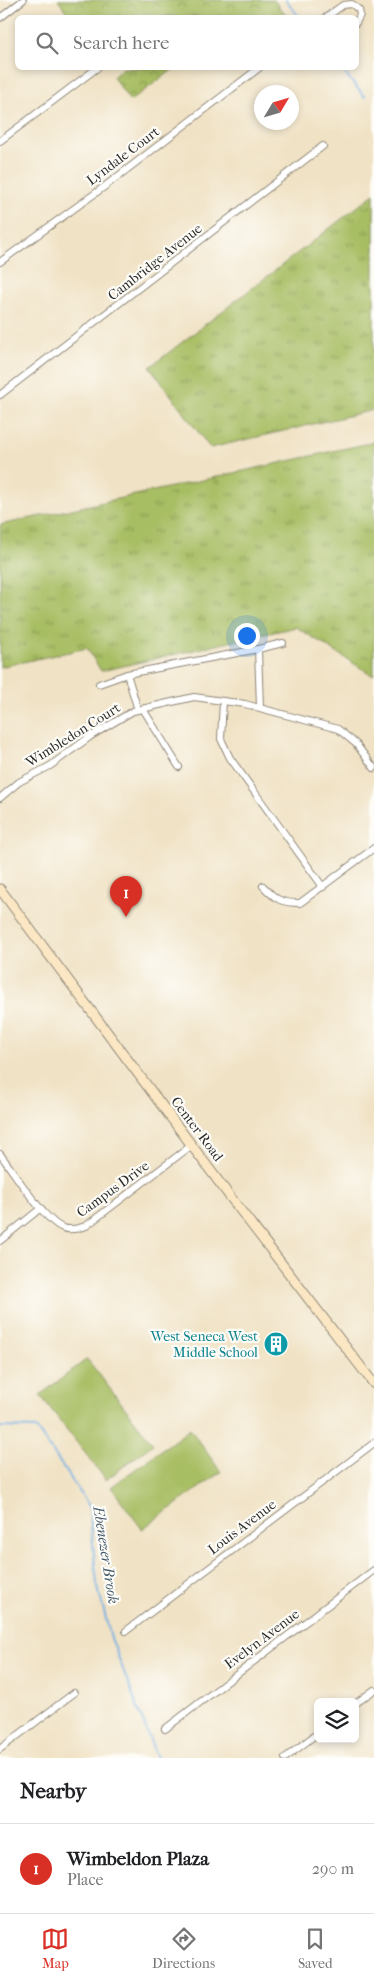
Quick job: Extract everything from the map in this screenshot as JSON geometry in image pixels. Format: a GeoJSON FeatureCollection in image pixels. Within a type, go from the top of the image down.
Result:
{"type":"FeatureCollection","features":[{"type":"Feature","properties":{"kind":"main road","name":"Center Road"},"geometry":{"type":"LineString","coordinates":[[0,889],[374,1384]]}},
{"type":"Feature","properties":{"kind":"street"},"geometry":{"type":"LineString","coordinates":[[0,18],[23,0]]}},
{"type":"Feature","properties":{"kind":"street"},"geometry":{"type":"LineString","coordinates":[[329,15],[343,5],[352,4],[359,10],[359,17]]}},
{"type":"Feature","properties":{"kind":"street"},"geometry":{"type":"LineString","coordinates":[[0,141],[94,70]]}},
{"type":"Feature","properties":{"kind":"street","name":"Lyndale Court"},"geometry":{"type":"LineString","coordinates":[[0,262],[104,187],[256,70]]}},
{"type":"Feature","properties":{"kind":"street","name":"Cambridge Avenue"},"geometry":{"type":"LineString","coordinates":[[0,395],[323,146]]}},
{"type":"Feature","properties":{"kind":"street"},"geometry":{"type":"LineString","coordinates":[[99,684],[126,674],[258,649],[283,642]]}},
{"type":"Feature","properties":{"kind":"street"},"geometry":{"type":"LineString","coordinates":[[258,649],[260,707]]}},
{"type":"Feature","properties":{"kind":"street"},"geometry":{"type":"LineString","coordinates":[[126,674],[141,710],[180,767]]}},
{"type":"Feature","properties":{"kind":"street","name":"Wimbledon Court"},"geometry":{"type":"LineString","coordinates":[[0,798],[19,782],[50,766],[91,736],[141,710],[194,698],[260,707],[338,729],[356,744],[374,768]]}},
{"type":"Feature","properties":{"kind":"street"},"geometry":{"type":"LineString","coordinates":[[223,701],[221,739],[230,758],[323,887]]}},
{"type":"Feature","properties":{"kind":"street"},"geometry":{"type":"LineString","coordinates":[[263,886],[275,900],[300,903],[374,848]]}},
{"type":"Feature","properties":{"kind":"street","name":"Campus Drive"},"geometry":{"type":"LineString","coordinates":[[0,1154],[50,1220],[63,1228],[70,1229],[86,1226],[192,1145]]}},
{"type":"Feature","properties":{"kind":"street"},"geometry":{"type":"LineString","coordinates":[[0,1241],[41,1208]]}},
{"type":"Feature","properties":{"kind":"street","name":"Louis Avenue"},"geometry":{"type":"LineString","coordinates":[[126,1631],[374,1443]]}},
{"type":"Feature","properties":{"kind":"street","name":"Evelyn Avenue"},"geometry":{"type":"LineString","coordinates":[[165,1729],[374,1570]]}},
{"type":"Feature","properties":{"kind":"street"},"geometry":{"type":"LineString","coordinates":[[359,1701],[374,1690]]}},
{"type":"Feature","properties":{"kind":"street"},"geometry":{"type":"LineString","coordinates":[[0,1749],[74,1693]]}},
{"type":"Feature","properties":{"kind":"street"},"geometry":{"type":"LineString","coordinates":[[285,1758],[314,1736]]}},
{"type":"Feature","properties":{"kind":"green space"},"geometry":{"type":"Polygon","coordinates":[[[58,0],[274,0],[285,15],[69,15],[58,0]]]}},
{"type":"Feature","properties":{"kind":"green space"},"geometry":{"type":"Polygon","coordinates":[[[121,70],[172,70],[130,101],[113,77],[121,70]]]}},
{"type":"Feature","properties":{"kind":"green space"},"geometry":{"type":"Polygon","coordinates":[[[374,194],[374,410],[210,448],[150,367],[374,194]]]}},
{"type":"Feature","properties":{"kind":"green space"},"geometry":{"type":"Polygon","coordinates":[[[374,442],[374,674],[372,675],[296,627],[101,671],[87,648],[0,667],[0,525],[374,442]]]}},
{"type":"Feature","properties":{"kind":"green space"},"geometry":{"type":"Polygon","coordinates":[[[87,1359],[153,1444],[106,1480],[40,1395],[87,1359]]]}},
{"type":"Feature","properties":{"kind":"green space"},"geometry":{"type":"Polygon","coordinates":[[[190,1429],[221,1472],[142,1529],[111,1487],[190,1429]]]}},
{"type":"Feature","properties":{"kind":"waterway"},"geometry":{"type":"LineString","coordinates":[[286,0],[298,15]]}},
{"type":"Feature","properties":{"kind":"waterway"},"geometry":{"type":"LineString","coordinates":[[342,70],[365,97]]}},
{"type":"Feature","properties":{"kind":"waterway","name":"Ebenezer Brook"},"geometry":{"type":"LineString","coordinates":[[0,1427],[36,1428],[89,1506],[97,1584],[111,1638],[157,1758]]}},
{"type":"Feature","properties":{"kind":"place","name":"Wimbeldon Plaza"},"geometry":{"type":"Point","coordinates":[126,917]}},
{"type":"Feature","properties":{"kind":"place","name":"West Seneca West Middle School"},"geometry":{"type":"Point","coordinates":[276,1344]}}]}
